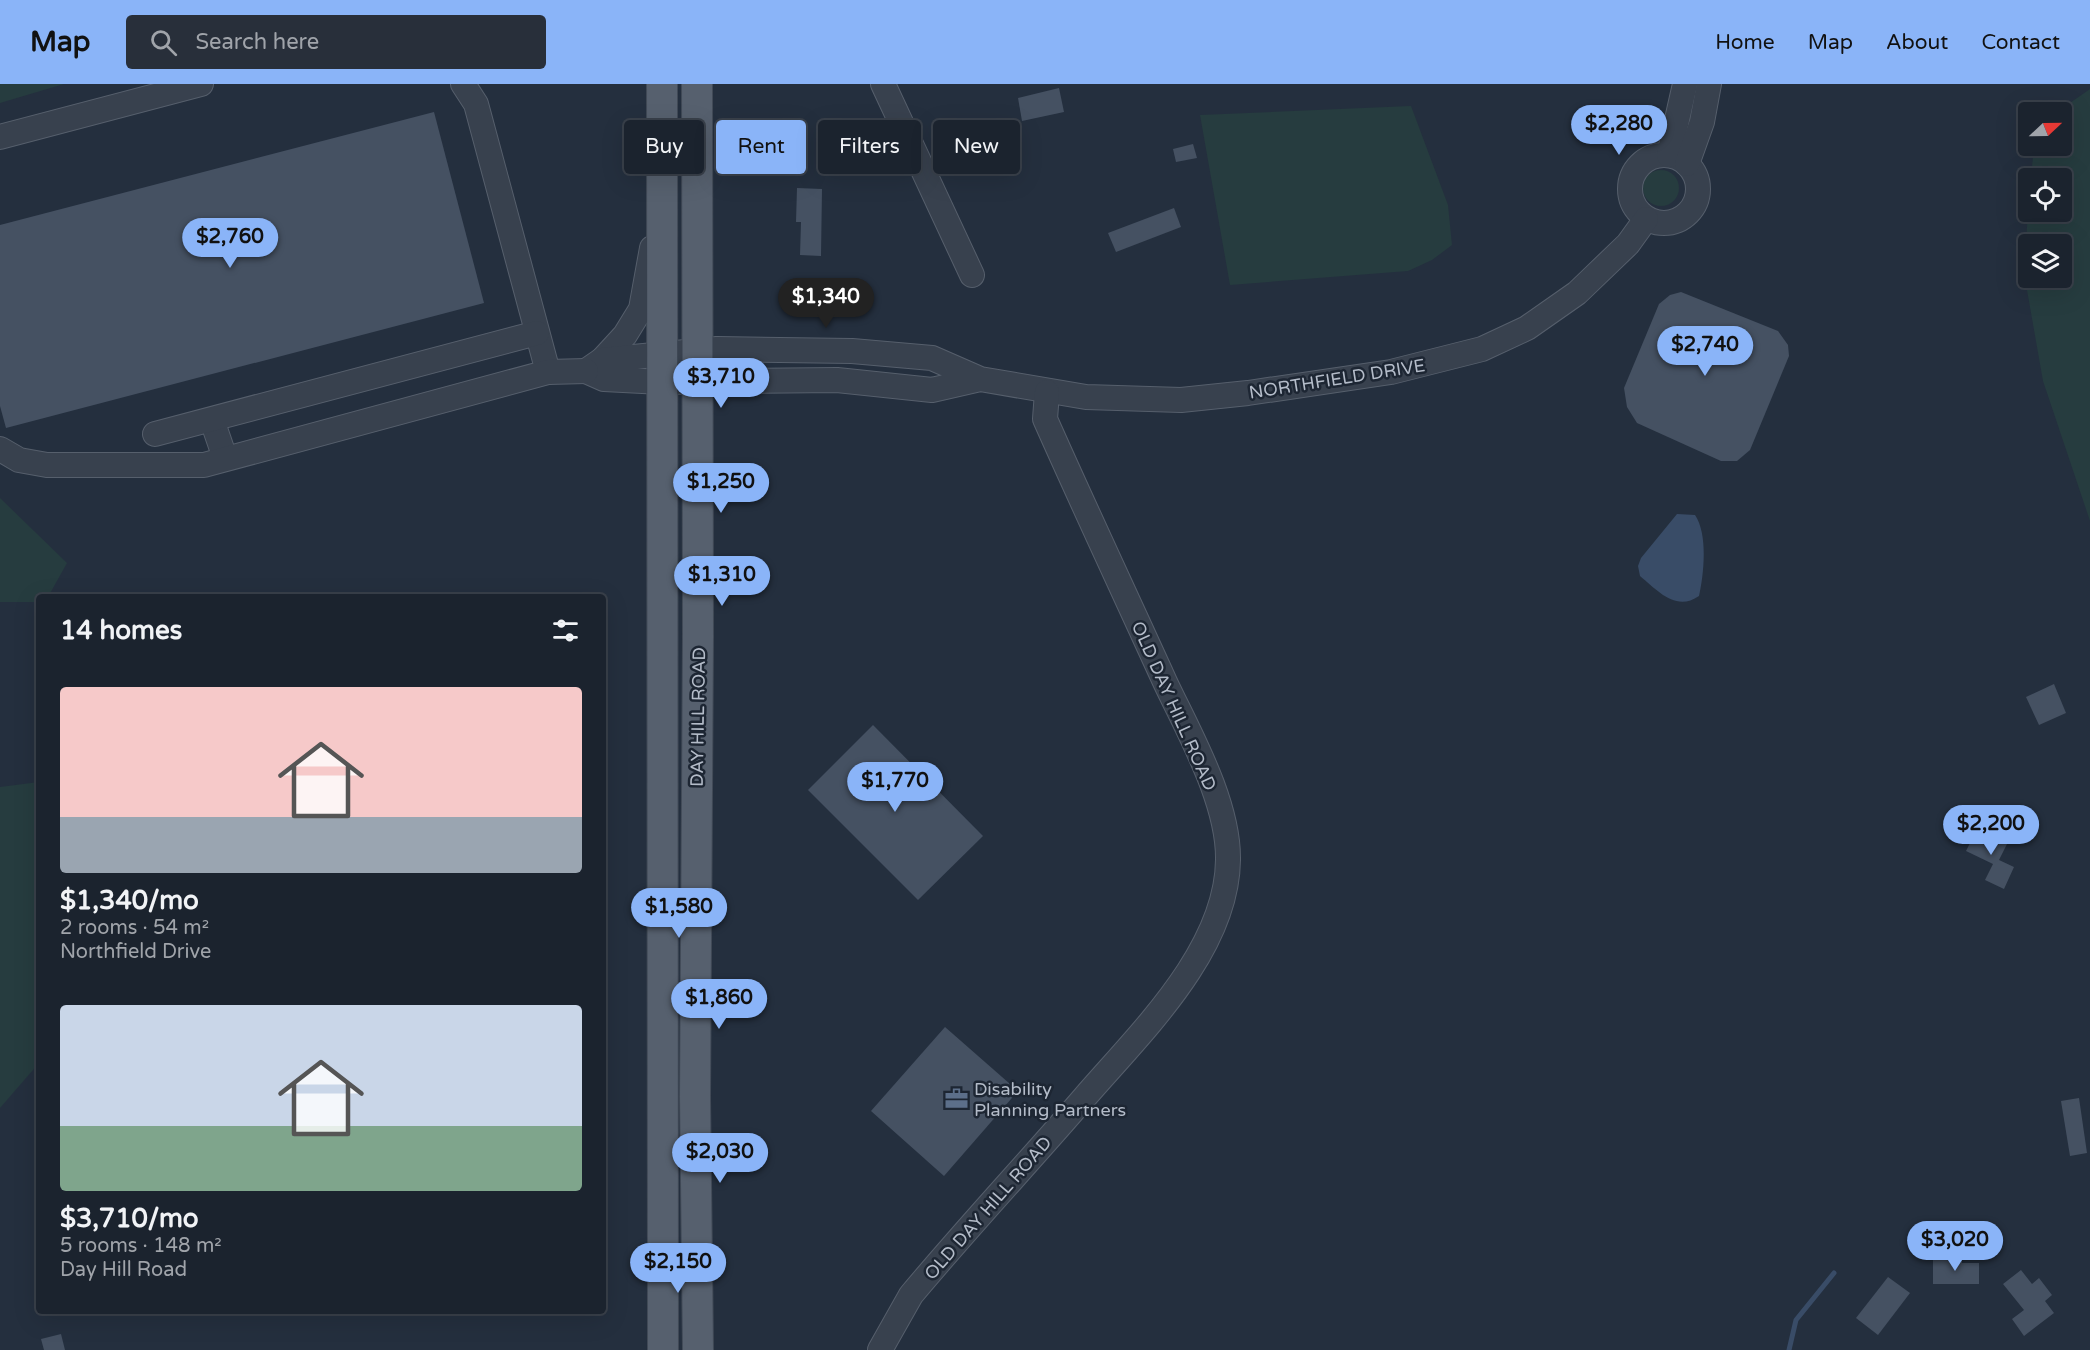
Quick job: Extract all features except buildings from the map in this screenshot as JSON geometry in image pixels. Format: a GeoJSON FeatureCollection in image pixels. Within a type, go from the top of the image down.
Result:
{"type":"FeatureCollection","features":[{"type":"Feature","properties":{"kind":"main road","name":"DAY HILL ROAD"},"geometry":{"type":"LineString","coordinates":[[662,84],[663,1350]]}},
{"type":"Feature","properties":{"kind":"main road","name":"DAY HILL ROAD"},"geometry":{"type":"LineString","coordinates":[[697,84],[695,1097],[698,1350]]}},
{"type":"Feature","properties":{"kind":"main road"},"geometry":{"type":"LineString","coordinates":[[663,963],[696,963]]}},
{"type":"Feature","properties":{"kind":"main road"},"geometry":{"type":"LineString","coordinates":[[663,1268],[698,1271]]}},
{"type":"Feature","properties":{"kind":"street"},"geometry":{"type":"LineString","coordinates":[[0,137],[201,84]]}},
{"type":"Feature","properties":{"kind":"street"},"geometry":{"type":"LineString","coordinates":[[463,84],[476,104],[548,372]]}},
{"type":"Feature","properties":{"kind":"street"},"geometry":{"type":"LineString","coordinates":[[883,84],[972,275]]}},
{"type":"Feature","properties":{"kind":"street"},"geometry":{"type":"LineString","coordinates":[[1678,160],[1685,84]]}},
{"type":"Feature","properties":{"kind":"street"},"geometry":{"type":"LineString","coordinates":[[1678,160],[1702,123],[1709,84]]}},
{"type":"Feature","properties":{"kind":"street"},"geometry":{"type":"LineString","coordinates":[[1646,160],[1678,160],[1695,175],[1698,187],[1691,210],[1682,219],[1670,223],[1658,224],[1646,219],[1631,201],[1631,178],[1646,160]]}},
{"type":"Feature","properties":{"kind":"street"},"geometry":{"type":"LineString","coordinates":[[594,365],[625,335],[641,309],[663,202]]}},
{"type":"Feature","properties":{"kind":"street","name":"NORTHFIELD DRIVE"},"geometry":{"type":"LineString","coordinates":[[662,368],[698,351],[852,351],[932,358],[980,379],[1047,392],[1124,400],[1208,398],[1391,372],[1456,358],[1503,340],[1550,314],[1599,274],[1646,219]]}},
{"type":"Feature","properties":{"kind":"street"},"geometry":{"type":"LineString","coordinates":[[155,435],[537,333]]}},
{"type":"Feature","properties":{"kind":"street"},"geometry":{"type":"LineString","coordinates":[[0,449],[19,460],[47,465],[204,465],[548,372],[594,365],[662,368]]}},
{"type":"Feature","properties":{"kind":"street","name":"NORTHFIELD DRIVE"},"geometry":{"type":"LineString","coordinates":[[662,368],[697,382],[837,380],[932,390],[980,379]]}},
{"type":"Feature","properties":{"kind":"street","name":"OLD DAY HILL ROAD"},"geometry":{"type":"LineString","coordinates":[[880,1350],[911,1295],[1167,1000],[1205,942],[1218,914],[1225,887],[1228,860],[1225,832],[1204,766],[1045,419],[1047,392]]}},
{"type":"Feature","properties":{"kind":"street"},"geometry":{"type":"LineString","coordinates":[[212,420],[225,458]]}},
{"type":"Feature","properties":{"kind":"green space"},"geometry":{"type":"Polygon","coordinates":[[[0,84],[64,84],[0,103],[0,84]]]}},
{"type":"Feature","properties":{"kind":"green space"},"geometry":{"type":"Polygon","coordinates":[[[2090,89],[2090,521],[2043,381],[2027,288],[2072,288],[2072,234],[2027,234],[2027,222],[2072,222],[2072,168],[2032,168],[2033,156],[2072,156],[2071,102],[2090,89]]]}},
{"type":"Feature","properties":{"kind":"green space"},"geometry":{"type":"Polygon","coordinates":[[[1411,106],[1448,205],[1452,245],[1432,260],[1408,271],[1230,285],[1200,115],[1411,106]]]}},
{"type":"Feature","properties":{"kind":"green space"},"geometry":{"type":"Polygon","coordinates":[[[1661,170],[1674,175],[1679,188],[1674,201],[1661,206],[1648,201],[1643,188],[1648,175],[1661,170]]]}},
{"type":"Feature","properties":{"kind":"green space"},"geometry":{"type":"Polygon","coordinates":[[[0,498],[67,563],[50,594],[36,594],[36,602],[0,602],[0,498]]]}},
{"type":"Feature","properties":{"kind":"green space"},"geometry":{"type":"Polygon","coordinates":[[[36,782],[36,1066],[0,1108],[0,787],[36,782]]]}},
{"type":"Feature","properties":{"kind":"water"},"geometry":{"type":"Polygon","coordinates":[[[1677,514],[1695,515],[1703,543],[1699,596],[1683,602],[1668,598],[1654,588],[1640,576],[1638,566],[1641,558],[1677,514]]]}},
{"type":"Feature","properties":{"kind":"waterway"},"geometry":{"type":"LineString","coordinates":[[1789,1350],[1796,1320],[1834,1273]]}},
{"type":"Feature","properties":{"kind":"place","name":"Disability Planning Partners"},"geometry":{"type":"Point","coordinates":[956,1099]}}]}
